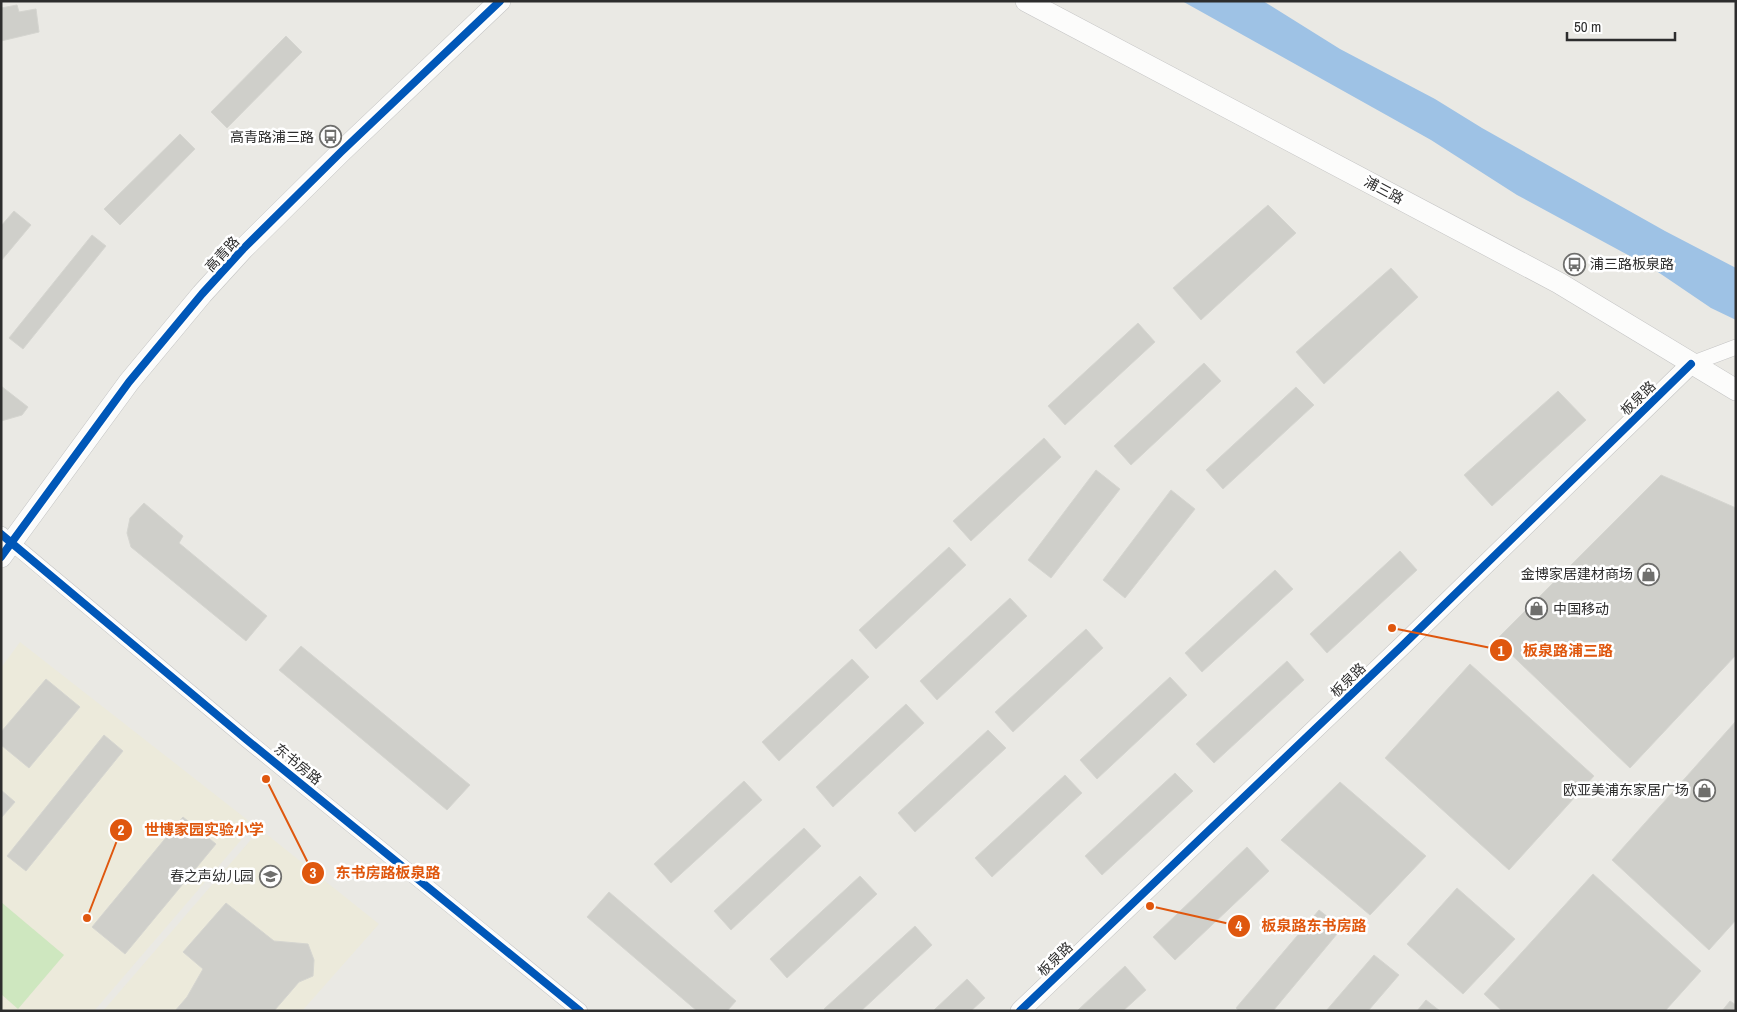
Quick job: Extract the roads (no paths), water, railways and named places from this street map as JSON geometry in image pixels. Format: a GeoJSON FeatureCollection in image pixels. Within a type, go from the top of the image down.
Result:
{"type":"FeatureCollection","features":[{"type":"Feature","properties":{"kind":"main road","name":"高青路"},"geometry":{"type":"LineString","coordinates":[[5,544],[129,382],[202,294],[334,159],[500,1]]}},
{"type":"Feature","properties":{"kind":"main road","name":"浦三路"},"geometry":{"type":"LineString","coordinates":[[1026,1],[1559,283],[1690,364],[1736,390]]}},
{"type":"Feature","properties":{"kind":"street","name":"板泉路"},"geometry":{"type":"LineString","coordinates":[[1020,1011],[1396,652],[1690,364],[1736,347]]}},
{"type":"Feature","properties":{"kind":"street","name":"东书房路"},"geometry":{"type":"LineString","coordinates":[[5,544],[580,1011]]}},
{"type":"Feature","properties":{"kind":"water"},"geometry":{"type":"Polygon","coordinates":[[[1182,1],[1263,1],[1340,49],[1435,99],[1482,128],[1665,231],[1736,268],[1736,320],[1711,308],[1652,268],[1517,195],[1431,140],[1182,1]]]}},
{"type":"Feature","properties":{"kind":"place","name":"高青路浦三路"},"geometry":{"type":"Point","coordinates":[330,137]}},
{"type":"Feature","properties":{"kind":"place","name":"浦三路板泉路"},"geometry":{"type":"Point","coordinates":[1574,264]}},
{"type":"Feature","properties":{"kind":"place","name":"金博家居建材商场"},"geometry":{"type":"Point","coordinates":[1649,574]}},
{"type":"Feature","properties":{"kind":"place","name":"中国移动"},"geometry":{"type":"Point","coordinates":[1537,609]}},
{"type":"Feature","properties":{"kind":"place","name":"板泉路浦三路"},"geometry":{"type":"Point","coordinates":[1392,628]}},
{"type":"Feature","properties":{"kind":"place","name":"东书房路板泉路"},"geometry":{"type":"Point","coordinates":[266,779]}},
{"type":"Feature","properties":{"kind":"place","name":"欧亚美浦东家居广场"},"geometry":{"type":"Point","coordinates":[1705,790]}},
{"type":"Feature","properties":{"kind":"place","name":"春之声幼儿园"},"geometry":{"type":"Point","coordinates":[270,876]}},
{"type":"Feature","properties":{"kind":"place","name":"板泉路东书房路"},"geometry":{"type":"Point","coordinates":[1150,906]}},
{"type":"Feature","properties":{"kind":"place","name":"世博家园实验小学"},"geometry":{"type":"Point","coordinates":[87,918]}}]}
